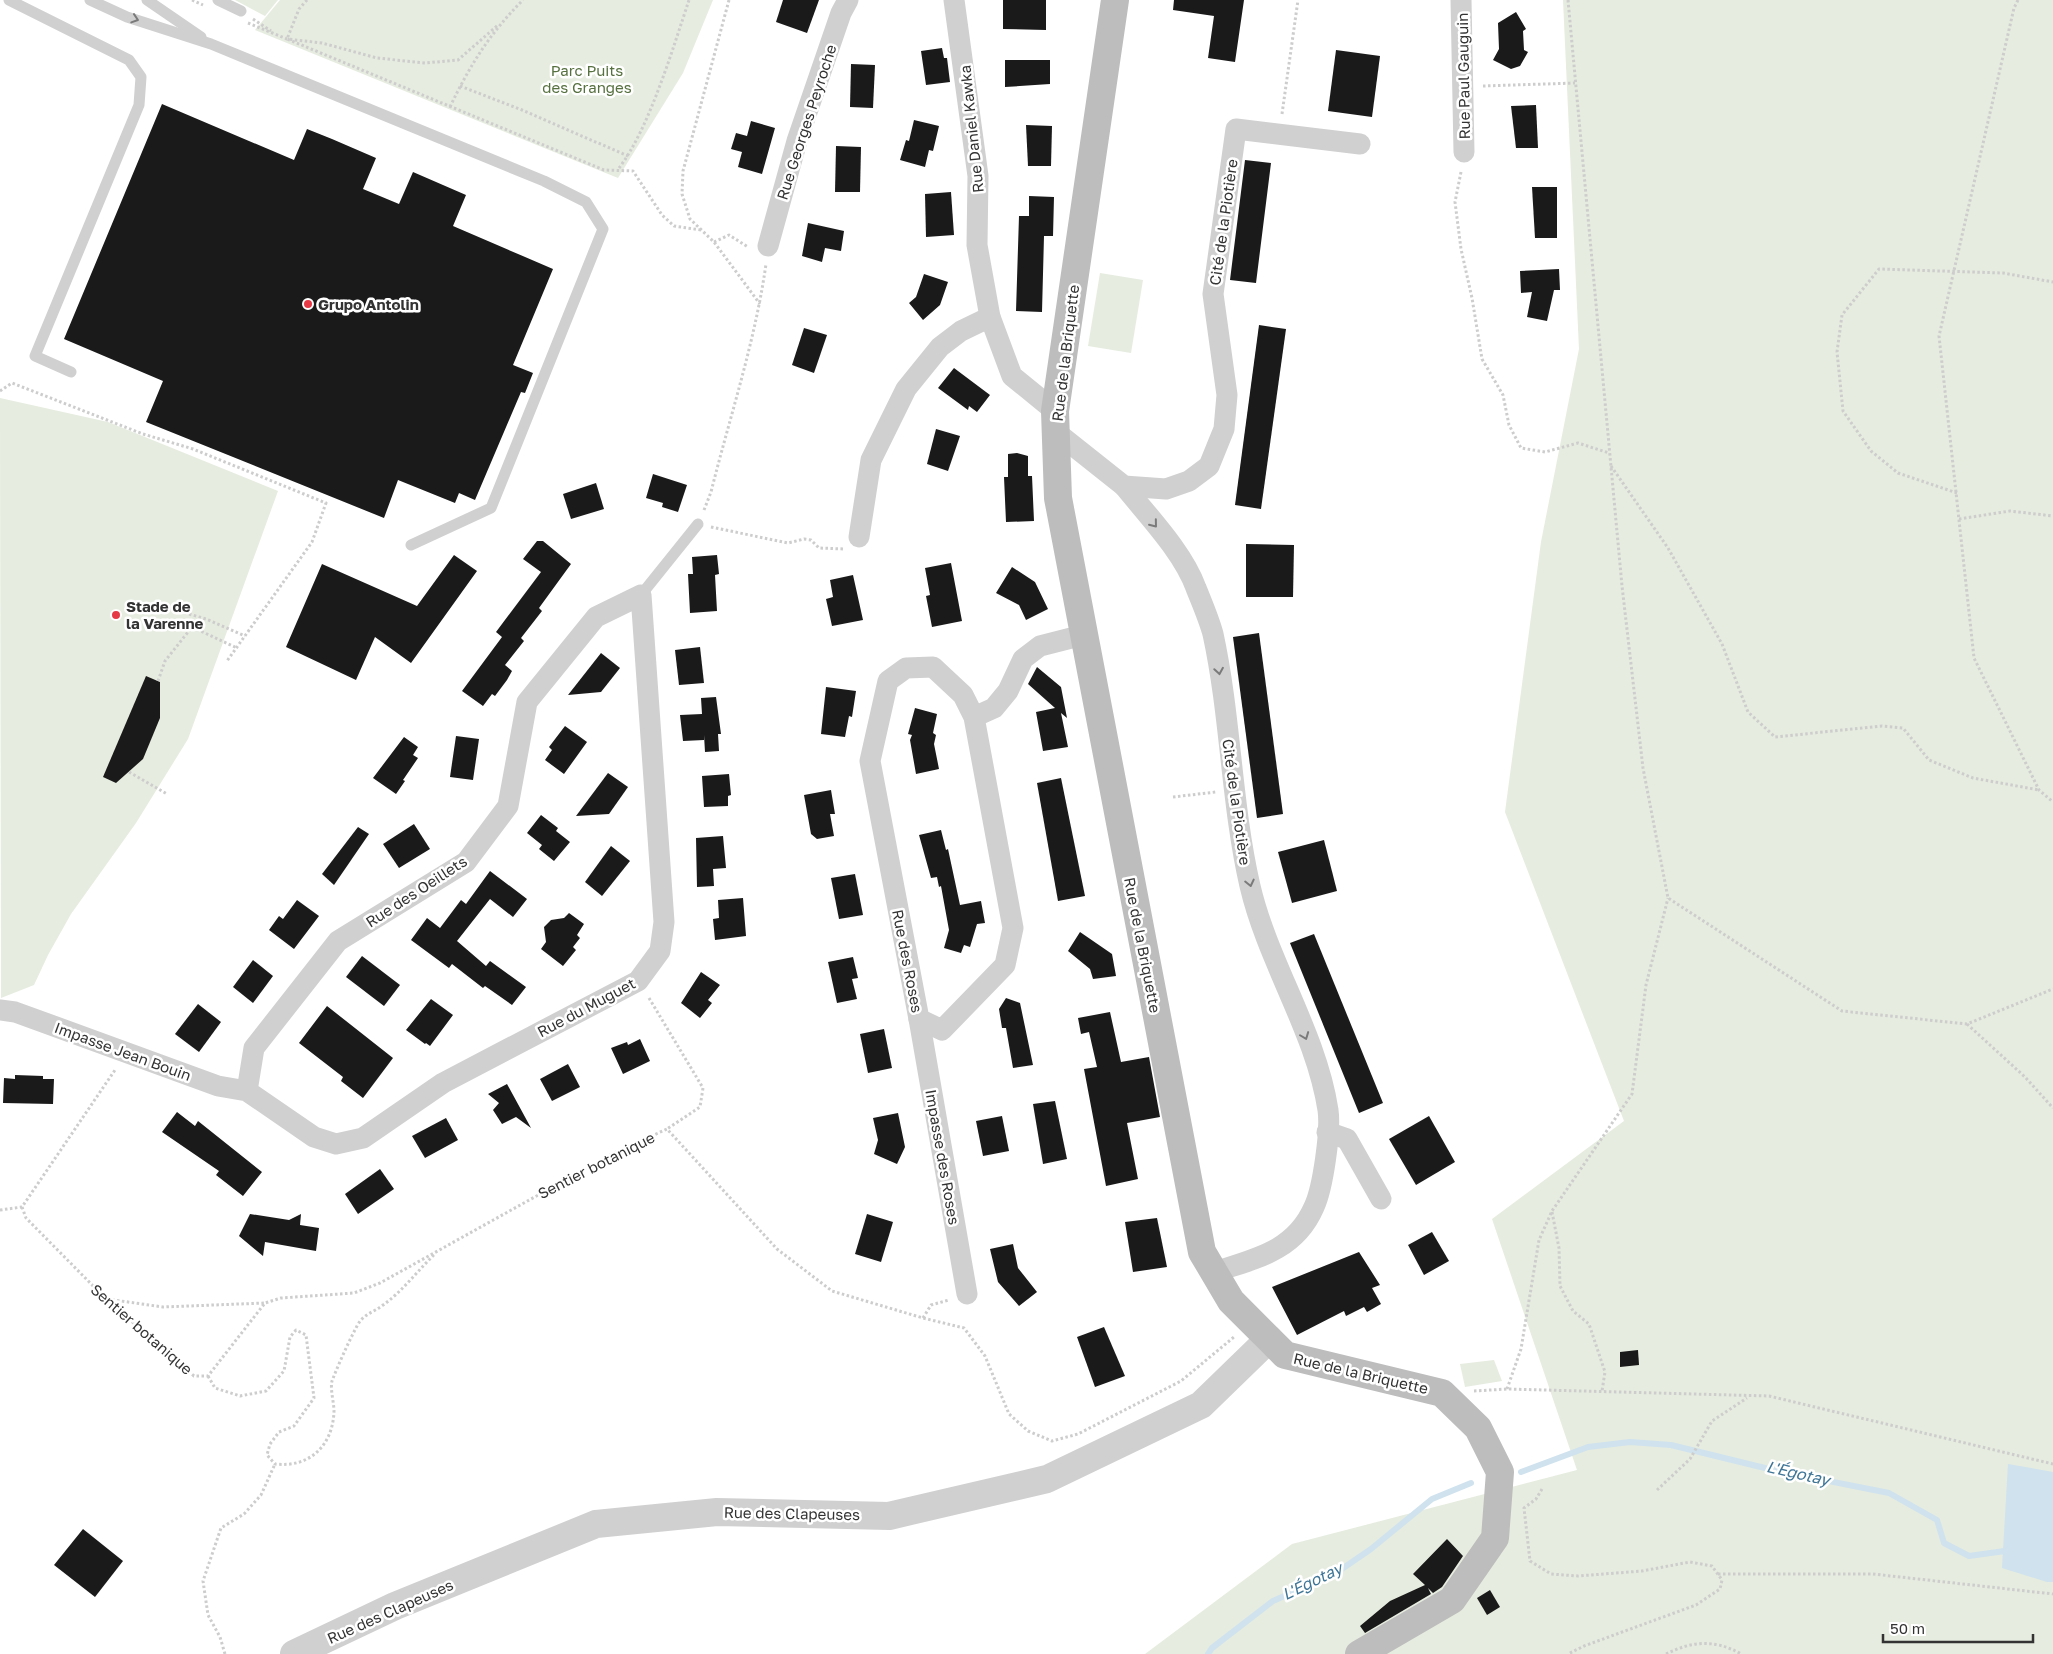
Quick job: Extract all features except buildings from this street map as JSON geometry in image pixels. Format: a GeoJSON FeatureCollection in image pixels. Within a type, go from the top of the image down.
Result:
{"type":"FeatureCollection","features":[{"type":"Feature","properties":{"kind":"main road","name":"Rue de la Briquette"},"geometry":{"type":"LineString","coordinates":[[1115,0],[1056,421],[1058,498],[1202,1252],[1231,1301],[1285,1355],[1442,1393],[1478,1428],[1500,1472],[1496,1538],[1452,1600],[1359,1654]]}},
{"type":"Feature","properties":{"kind":"street","name":"Rue Georges Peyroche"},"geometry":{"type":"LineString","coordinates":[[768,246],[797,141],[841,13],[848,0]]}},
{"type":"Feature","properties":{"kind":"street","name":"Rue Daniel Kawka"},"geometry":{"type":"LineString","coordinates":[[954,0],[978,176],[977,245],[990,317],[1012,376],[1056,421]]}},
{"type":"Feature","properties":{"kind":"street","name":"Rue Paul Gauguin"},"geometry":{"type":"LineString","coordinates":[[1461,0],[1464,152]]}},
{"type":"Feature","properties":{"kind":"street","name":"Cité de la Piotière"},"geometry":{"type":"LineString","coordinates":[[1124,486],[1166,489],[1189,481],[1209,466],[1224,429],[1227,395],[1213,294],[1236,129],[1360,144]]}},
{"type":"Feature","properties":{"kind":"street"},"geometry":{"type":"LineString","coordinates":[[856,543],[871,460],[906,389],[940,348],[961,331],[990,317]]}},
{"type":"Feature","properties":{"kind":"street","name":"Cité de la Piotière"},"geometry":{"type":"LineString","coordinates":[[1056,421],[1124,486],[1171,545],[1190,576],[1212,632],[1234,790],[1251,888],[1262,924],[1321,1076],[1329,1113],[1323,1177],[1314,1207],[1297,1236],[1267,1255],[1214,1272]]}},
{"type":"Feature","properties":{"kind":"street","name":"Rue du Muguet"},"geometry":{"type":"LineString","coordinates":[[247,1091],[314,1138],[336,1144],[363,1138],[443,1083],[638,980],[660,951],[664,922],[641,595]]}},
{"type":"Feature","properties":{"kind":"street","name":"Rue des Oeillets"},"geometry":{"type":"LineString","coordinates":[[247,1091],[254,1048],[338,941],[466,862],[508,806],[526,702],[596,616],[641,595]]}},
{"type":"Feature","properties":{"kind":"street"},"geometry":{"type":"LineString","coordinates":[[974,716],[994,708],[1008,692],[1023,659],[1040,646],[1083,635]]}},
{"type":"Feature","properties":{"kind":"street","name":"Rue des Roses"},"geometry":{"type":"LineString","coordinates":[[933,667],[963,695],[974,716],[1013,928],[1005,965],[942,1030],[919,1019],[870,761],[888,681],[906,668],[933,667]]}},
{"type":"Feature","properties":{"kind":"street","name":"Impasse Jean Bouin"},"geometry":{"type":"LineString","coordinates":[[0,1010],[15,1012],[218,1086],[247,1091]]}},
{"type":"Feature","properties":{"kind":"street","name":"Impasse des Roses"},"geometry":{"type":"LineString","coordinates":[[919,1019],[967,1294]]}},
{"type":"Feature","properties":{"kind":"street"},"geometry":{"type":"LineString","coordinates":[[1327,1132],[1346,1139],[1381,1199]]}},
{"type":"Feature","properties":{"kind":"street","name":"Rue des Clapeuses"},"geometry":{"type":"LineString","coordinates":[[294,1654],[395,1606],[596,1524],[717,1512],[889,1516],[1047,1480],[1201,1405],[1260,1331]]}},
{"type":"Feature","properties":{"kind":"lane"},"geometry":{"type":"LineString","coordinates":[[8,0],[129,60],[141,78],[139,105],[35,356],[71,372]]}},
{"type":"Feature","properties":{"kind":"lane"},"geometry":{"type":"LineString","coordinates":[[90,0],[127,17],[211,44],[544,180],[586,202],[603,229],[491,508],[411,545]]}},
{"type":"Feature","properties":{"kind":"lane"},"geometry":{"type":"LineString","coordinates":[[146,0],[211,44]]}},
{"type":"Feature","properties":{"kind":"lane"},"geometry":{"type":"LineString","coordinates":[[218,0],[241,10]]}},
{"type":"Feature","properties":{"kind":"lane"},"geometry":{"type":"LineString","coordinates":[[641,595],[698,524]]}},
{"type":"Feature","properties":{"kind":"path"},"geometry":{"type":"LineString","coordinates":[[287,39],[299,9],[307,0]]}},
{"type":"Feature","properties":{"kind":"path"},"geometry":{"type":"LineString","coordinates":[[287,39],[322,43],[377,58],[425,63],[458,60],[523,0]]}},
{"type":"Feature","properties":{"kind":"path"},"geometry":{"type":"LineString","coordinates":[[618,169],[628,156],[650,108],[689,0]]}},
{"type":"Feature","properties":{"kind":"path"},"geometry":{"type":"LineString","coordinates":[[728,0],[682,172],[682,194],[690,219],[714,242],[760,305]]}},
{"type":"Feature","properties":{"kind":"path"},"geometry":{"type":"LineString","coordinates":[[1279,135],[1298,0]]}},
{"type":"Feature","properties":{"kind":"path"},"geometry":{"type":"LineString","coordinates":[[1507,1389],[1521,1349],[1539,1240],[1552,1211],[1632,1094],[1646,985],[1668,898],[1643,768],[1610,466],[1568,0]]}},
{"type":"Feature","properties":{"kind":"path"},"geometry":{"type":"LineString","coordinates":[[2018,0],[2012,17],[1939,336],[1974,658],[2039,790],[2053,802]]}},
{"type":"Feature","properties":{"kind":"path"},"geometry":{"type":"LineString","coordinates":[[241,10],[277,35]]}},
{"type":"Feature","properties":{"kind":"path"},"geometry":{"type":"LineString","coordinates":[[450,107],[460,86],[498,25]]}},
{"type":"Feature","properties":{"kind":"path"},"geometry":{"type":"LineString","coordinates":[[287,39],[604,170],[633,171],[662,215],[674,226],[701,230]]}},
{"type":"Feature","properties":{"kind":"path"},"geometry":{"type":"LineString","coordinates":[[1463,87],[1575,83]]}},
{"type":"Feature","properties":{"kind":"path"},"geometry":{"type":"LineString","coordinates":[[460,86],[522,110],[628,156]]}},
{"type":"Feature","properties":{"kind":"path"},"geometry":{"type":"LineString","coordinates":[[1464,152],[1455,202],[1461,249],[1472,298],[1482,359],[1503,395],[1509,425],[1521,448],[1545,452],[1578,443],[1609,453]]}},
{"type":"Feature","properties":{"kind":"path"},"geometry":{"type":"LineString","coordinates":[[714,242],[729,235],[748,247],[768,246],[760,305],[711,492],[698,524],[788,543],[804,538],[811,540],[820,548],[856,543]]}},
{"type":"Feature","properties":{"kind":"path"},"geometry":{"type":"LineString","coordinates":[[1957,493],[1898,473],[1870,451],[1843,411],[1837,352],[1842,315],[1879,269],[2002,273],[2053,282]]}},
{"type":"Feature","properties":{"kind":"path"},"geometry":{"type":"LineString","coordinates":[[0,391],[12,383],[143,434],[193,449],[326,503],[312,542],[227,661]]}},
{"type":"Feature","properties":{"kind":"path"},"geometry":{"type":"LineString","coordinates":[[1610,466],[1668,548],[1717,635],[1748,712],[1775,737],[1882,726],[1903,728],[1929,760],[1973,778],[2039,790]]}},
{"type":"Feature","properties":{"kind":"path"},"geometry":{"type":"LineString","coordinates":[[1959,520],[2010,511],[2053,516]]}},
{"type":"Feature","properties":{"kind":"path"},"geometry":{"type":"LineString","coordinates":[[165,607],[206,618],[245,636]]}},
{"type":"Feature","properties":{"kind":"path"},"geometry":{"type":"LineString","coordinates":[[158,681],[165,661],[192,626],[236,648]]}},
{"type":"Feature","properties":{"kind":"path"},"geometry":{"type":"LineString","coordinates":[[129,772],[167,794]]}},
{"type":"Feature","properties":{"kind":"path"},"geometry":{"type":"LineString","coordinates":[[1173,797],[1234,790]]}},
{"type":"Feature","properties":{"kind":"path"},"geometry":{"type":"LineString","coordinates":[[1668,898],[1842,1011],[1967,1024],[2053,989]]}},
{"type":"Feature","properties":{"kind":"path"},"geometry":{"type":"LineString","coordinates":[[638,980],[703,1088],[700,1107],[667,1129]]}},
{"type":"Feature","properties":{"kind":"path"},"geometry":{"type":"LineString","coordinates":[[1967,1024],[2025,1077],[2053,1108]]}},
{"type":"Feature","properties":{"kind":"path"},"geometry":{"type":"LineString","coordinates":[[0,1210],[22,1207],[126,1052]]}},
{"type":"Feature","properties":{"kind":"path","name":"Sentier botanique"},"geometry":{"type":"LineString","coordinates":[[22,1207],[26,1218],[106,1299],[194,1376],[208,1376],[266,1303],[281,1298],[354,1293],[380,1283],[612,1154],[667,1129],[777,1249],[832,1291],[964,1328],[985,1356],[1009,1414],[1028,1431],[1052,1441],[1078,1434],[1181,1381],[1260,1331]]}},
{"type":"Feature","properties":{"kind":"path"},"geometry":{"type":"LineString","coordinates":[[1552,1211],[1559,1248],[1560,1286],[1574,1312],[1589,1324],[1605,1372],[1602,1392]]}},
{"type":"Feature","properties":{"kind":"path"},"geometry":{"type":"LineString","coordinates":[[208,1376],[215,1388],[240,1396],[266,1392],[284,1371],[290,1337],[296,1330],[306,1334],[314,1398],[294,1426],[279,1432],[270,1444],[267,1455],[275,1464],[288,1465],[318,1452],[328,1441],[334,1415],[331,1383],[358,1326],[367,1313],[383,1305],[438,1250]]}},
{"type":"Feature","properties":{"kind":"path"},"geometry":{"type":"LineString","coordinates":[[923,1318],[931,1305],[967,1294]]}},
{"type":"Feature","properties":{"kind":"path"},"geometry":{"type":"LineString","coordinates":[[106,1299],[164,1307],[266,1303]]}},
{"type":"Feature","properties":{"kind":"path"},"geometry":{"type":"LineString","coordinates":[[1442,1393],[1507,1389],[1748,1398],[1768,1396],[2053,1464]]}},
{"type":"Feature","properties":{"kind":"path"},"geometry":{"type":"LineString","coordinates":[[1657,1490],[1690,1459],[1712,1421],[1748,1398]]}},
{"type":"Feature","properties":{"kind":"path"},"geometry":{"type":"LineString","coordinates":[[225,1654],[220,1637],[208,1615],[203,1582],[221,1528],[244,1514],[261,1495],[275,1464]]}},
{"type":"Feature","properties":{"kind":"path"},"geometry":{"type":"LineString","coordinates":[[1542,1489],[1536,1499],[1524,1508],[1525,1529],[1530,1561],[1551,1574],[1578,1576],[1642,1571],[1690,1562],[1712,1566],[1722,1580],[1720,1588],[1696,1605],[1584,1646],[1568,1654]]}},
{"type":"Feature","properties":{"kind":"path"},"geometry":{"type":"LineString","coordinates":[[1717,1574],[1873,1574],[2053,1594]]}},
{"type":"Feature","properties":{"kind":"path"},"geometry":{"type":"LineString","coordinates":[[1666,1654],[1682,1645],[1708,1641],[1741,1654]]}},
{"type":"Feature","properties":{"kind":"green space"},"geometry":{"type":"Polygon","coordinates":[[[235,0],[278,0],[265,16],[235,0]]]}},
{"type":"Feature","properties":{"kind":"green space","name":"Parc Puits des Granges"},"geometry":{"type":"Polygon","coordinates":[[[280,0],[713,0],[683,73],[618,178],[255,30],[280,0]]]}},
{"type":"Feature","properties":{"kind":"green space"},"geometry":{"type":"Polygon","coordinates":[[[1563,0],[2053,0],[2053,1654],[1145,1654],[1292,1544],[1577,1470],[1492,1219],[1624,1121],[1505,812],[1541,542],[1579,349],[1563,0]]]}},
{"type":"Feature","properties":{"kind":"green space"},"geometry":{"type":"Polygon","coordinates":[[[1100,273],[1143,280],[1131,353],[1088,346],[1100,273]]]}},
{"type":"Feature","properties":{"kind":"green space","name":"Stade de la Varenne"},"geometry":{"type":"Polygon","coordinates":[[[0,398],[108,422],[278,491],[188,739],[136,823],[71,914],[34,985],[1,998],[0,398]]]}},
{"type":"Feature","properties":{"kind":"green space"},"geometry":{"type":"Polygon","coordinates":[[[1494,1360],[1502,1381],[1465,1387],[1460,1364],[1494,1360]]]}},
{"type":"Feature","properties":{"kind":"water"},"geometry":{"type":"Polygon","coordinates":[[[2008,1464],[2053,1472],[2053,1582],[2047,1582],[2002,1568],[2008,1464]]]}},
{"type":"Feature","properties":{"kind":"waterway","name":"L'Égotay"},"geometry":{"type":"LineString","coordinates":[[1521,1472],[1588,1447],[1630,1442],[1671,1445],[1773,1470],[1889,1493],[1937,1520],[1944,1543],[1969,1556],[2012,1550]]}},
{"type":"Feature","properties":{"kind":"waterway","name":"L'Égotay"},"geometry":{"type":"LineString","coordinates":[[1208,1654],[1212,1648],[1273,1601],[1336,1573],[1371,1549],[1432,1499],[1471,1483]]}},
{"type":"Feature","properties":{"kind":"place","name":"Grupo Antolin"},"geometry":{"type":"Point","coordinates":[308,304]}},
{"type":"Feature","properties":{"kind":"place","name":"Stade de la Varenne"},"geometry":{"type":"Point","coordinates":[116,615]}}]}
